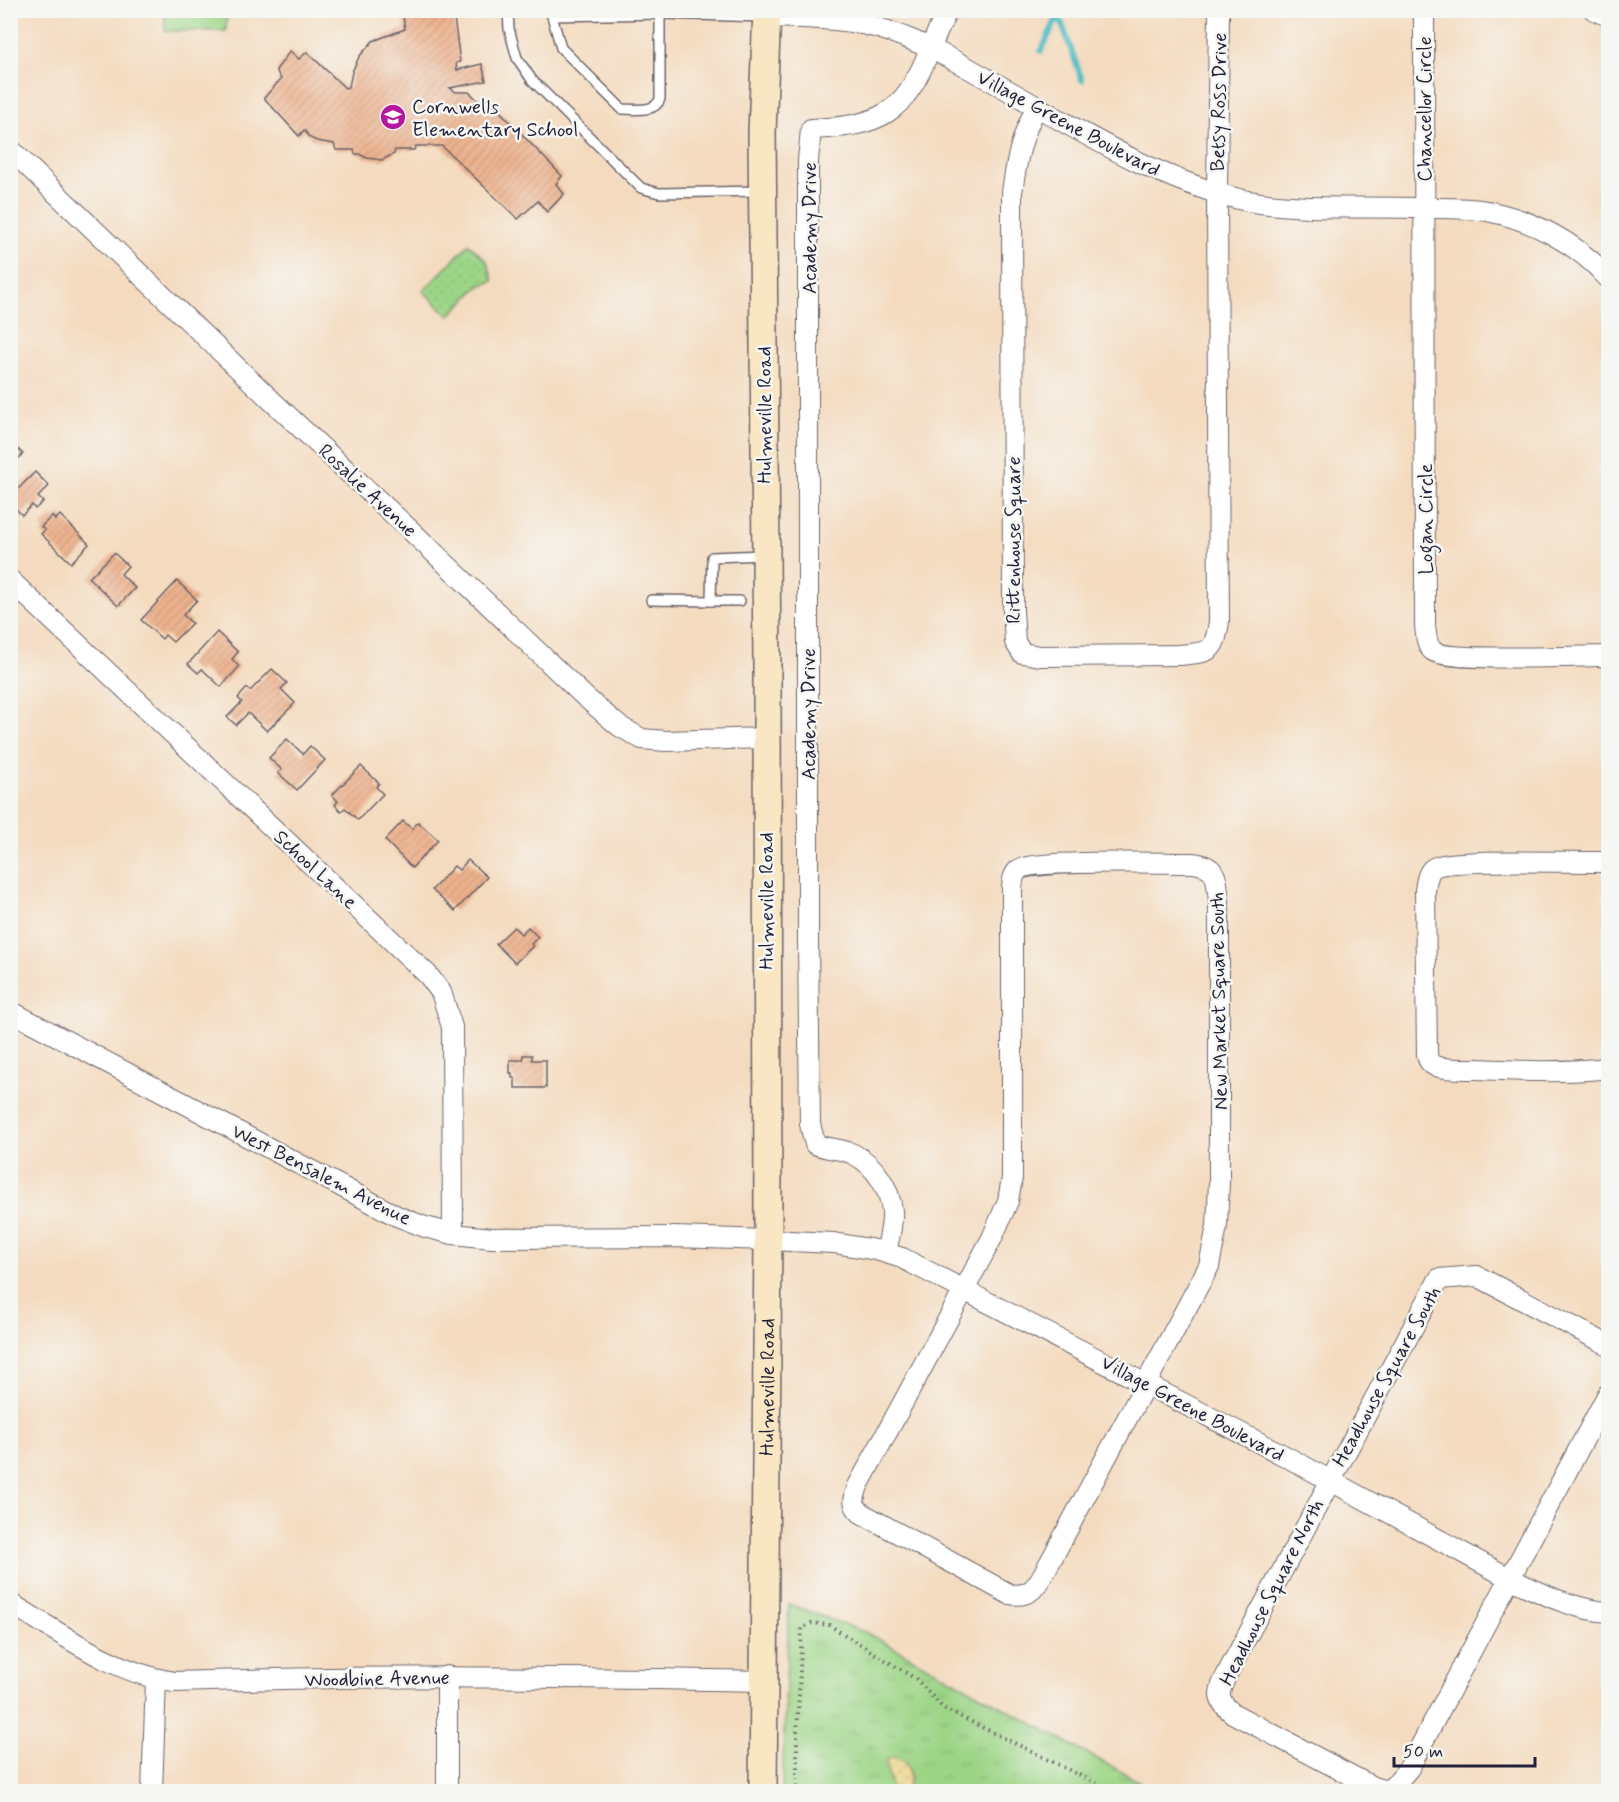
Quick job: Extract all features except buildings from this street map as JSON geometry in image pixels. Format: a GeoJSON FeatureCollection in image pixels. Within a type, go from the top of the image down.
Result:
{"type":"FeatureCollection","features":[{"type":"Feature","properties":{"kind":"main road","name":"Hulmeville Road"},"geometry":{"type":"LineString","coordinates":[[763,1791],[768,1240],[762,132],[767,14]]}},
{"type":"Feature","properties":{"kind":"street"},"geometry":{"type":"LineString","coordinates":[[931,48],[947,10]]}},
{"type":"Feature","properties":{"kind":"street","name":"Betsy Ross Drive"},"geometry":{"type":"LineString","coordinates":[[1217,194],[1219,10]]}},
{"type":"Feature","properties":{"kind":"street","name":"Chancellor Circle"},"geometry":{"type":"LineString","coordinates":[[1424,10],[1425,208]]}},
{"type":"Feature","properties":{"kind":"street"},"geometry":{"type":"LineString","coordinates":[[1594,10],[1608,16]]}},
{"type":"Feature","properties":{"kind":"street","name":"Village Greene Boulevard"},"geometry":{"type":"LineString","coordinates":[[767,14],[865,26],[887,31],[931,48],[1148,168],[1217,194],[1246,201],[1286,206],[1486,211],[1512,217],[1544,230],[1565,242],[1608,278]]}},
{"type":"Feature","properties":{"kind":"street","name":"Academy Drive"},"geometry":{"type":"LineString","coordinates":[[886,1252],[892,1213],[890,1197],[879,1176],[866,1162],[855,1155],[815,1144],[810,1124],[808,161],[811,129],[859,124],[890,111],[914,86],[931,48]]}},
{"type":"Feature","properties":{"kind":"street","name":"Rittenhouse Square"},"geometry":{"type":"LineString","coordinates":[[1037,106],[1027,124],[1017,153],[1012,192],[1013,611],[1015,642],[1022,653],[1040,656],[1179,655],[1200,653],[1212,649],[1215,644],[1219,622],[1217,194]]}},
{"type":"Feature","properties":{"kind":"street","name":"Rosalie Avenue"},"geometry":{"type":"LineString","coordinates":[[10,149],[272,401],[584,696],[619,726],[642,738],[666,741],[765,738]]}},
{"type":"Feature","properties":{"kind":"street","name":"Logan Circle"},"geometry":{"type":"LineString","coordinates":[[1425,208],[1425,625],[1428,644],[1433,651],[1441,655],[1468,657],[1608,656]]}},
{"type":"Feature","properties":{"kind":"street","name":"School Lane"},"geometry":{"type":"LineString","coordinates":[[10,580],[428,975],[441,992],[452,1027],[453,1234]]}},
{"type":"Feature","properties":{"kind":"street"},"geometry":{"type":"LineString","coordinates":[[1608,862],[1439,865],[1429,874],[1425,891],[1427,1055],[1429,1062],[1449,1068],[1509,1071],[1608,1068]]}},
{"type":"Feature","properties":{"kind":"street","name":"New Market Square South"},"geometry":{"type":"LineString","coordinates":[[964,1288],[1001,1219],[1012,1178],[1012,897],[1013,878],[1016,871],[1021,868],[1051,864],[1205,864],[1213,870],[1219,901],[1217,1226],[1209,1266],[1146,1384]]}},
{"type":"Feature","properties":{"kind":"street","name":"West Bensalem Avenue"},"geometry":{"type":"LineString","coordinates":[[10,1011],[398,1216],[425,1227],[453,1234],[492,1238],[674,1237],[768,1240]]}},
{"type":"Feature","properties":{"kind":"street","name":"Village Greene Boulevard"},"geometry":{"type":"LineString","coordinates":[[768,1240],[834,1243],[902,1257],[1329,1480],[1511,1579],[1542,1594],[1579,1607],[1608,1612]]}},
{"type":"Feature","properties":{"kind":"street","name":"Headhouse Square South"},"geometry":{"type":"LineString","coordinates":[[1329,1480],[1439,1279],[1477,1276],[1608,1345]]}},
{"type":"Feature","properties":{"kind":"street"},"geometry":{"type":"LineString","coordinates":[[964,1288],[858,1486],[853,1500],[855,1508],[861,1514],[1009,1594],[1020,1596],[1029,1594],[1036,1586],[1146,1384]]}},
{"type":"Feature","properties":{"kind":"street"},"geometry":{"type":"LineString","coordinates":[[1511,1579],[1608,1394]]}},
{"type":"Feature","properties":{"kind":"street","name":"Headhouse Square North"},"geometry":{"type":"LineString","coordinates":[[1329,1480],[1220,1689],[1219,1698],[1224,1707],[1234,1714],[1373,1787],[1382,1790],[1391,1789],[1409,1768],[1511,1579]]}},
{"type":"Feature","properties":{"kind":"street","name":"Woodbine Avenue"},"geometry":{"type":"LineString","coordinates":[[10,1603],[120,1667],[156,1679],[174,1682],[447,1676],[763,1681]]}},
{"type":"Feature","properties":{"kind":"street"},"geometry":{"type":"LineString","coordinates":[[447,1676],[447,1791]]}},
{"type":"Feature","properties":{"kind":"street"},"geometry":{"type":"LineString","coordinates":[[152,1791],[156,1679]]}},
{"type":"Feature","properties":{"kind":"lane"},"geometry":{"type":"LineString","coordinates":[[508,10],[509,29],[517,58],[532,80],[641,188],[658,193],[762,191]]}},
{"type":"Feature","properties":{"kind":"lane"},"geometry":{"type":"LineString","coordinates":[[660,12],[659,104],[654,108],[622,109],[561,48],[552,16],[660,12],[767,14]]}},
{"type":"Feature","properties":{"kind":"lane"},"geometry":{"type":"LineString","coordinates":[[711,601],[712,557],[764,555]]}},
{"type":"Feature","properties":{"kind":"lane"},"geometry":{"type":"LineString","coordinates":[[651,600],[740,601]]}},
{"type":"Feature","properties":{"kind":"path"},"geometry":{"type":"LineString","coordinates":[[797,1791],[802,1628],[812,1623],[829,1625],[916,1679],[943,1708],[1114,1791]]}},
{"type":"Feature","properties":{"kind":"green space"},"geometry":{"type":"Polygon","coordinates":[[[165,11],[227,11],[226,31],[165,31],[165,11]]]}},
{"type":"Feature","properties":{"kind":"green space"},"geometry":{"type":"Polygon","coordinates":[[[469,244],[487,261],[493,281],[479,286],[449,316],[423,291],[469,244]]]}},
{"type":"Feature","properties":{"kind":"green space"},"geometry":{"type":"Polygon","coordinates":[[[789,1604],[867,1633],[1156,1791],[782,1792],[789,1604]]]}},
{"type":"Feature","properties":{"kind":"sand"},"geometry":{"type":"Polygon","coordinates":[[[895,1757],[905,1762],[909,1771],[906,1791],[892,1791],[886,1763],[888,1759],[895,1757]]]}},
{"type":"Feature","properties":{"kind":"waterway"},"geometry":{"type":"LineString","coordinates":[[1057,10],[1082,80]]}},
{"type":"Feature","properties":{"kind":"waterway"},"geometry":{"type":"LineString","coordinates":[[1041,51],[1058,16]]}},
{"type":"Feature","properties":{"kind":"place","name":"Cornwells Elementary School"},"geometry":{"type":"Point","coordinates":[393,117]}}]}
